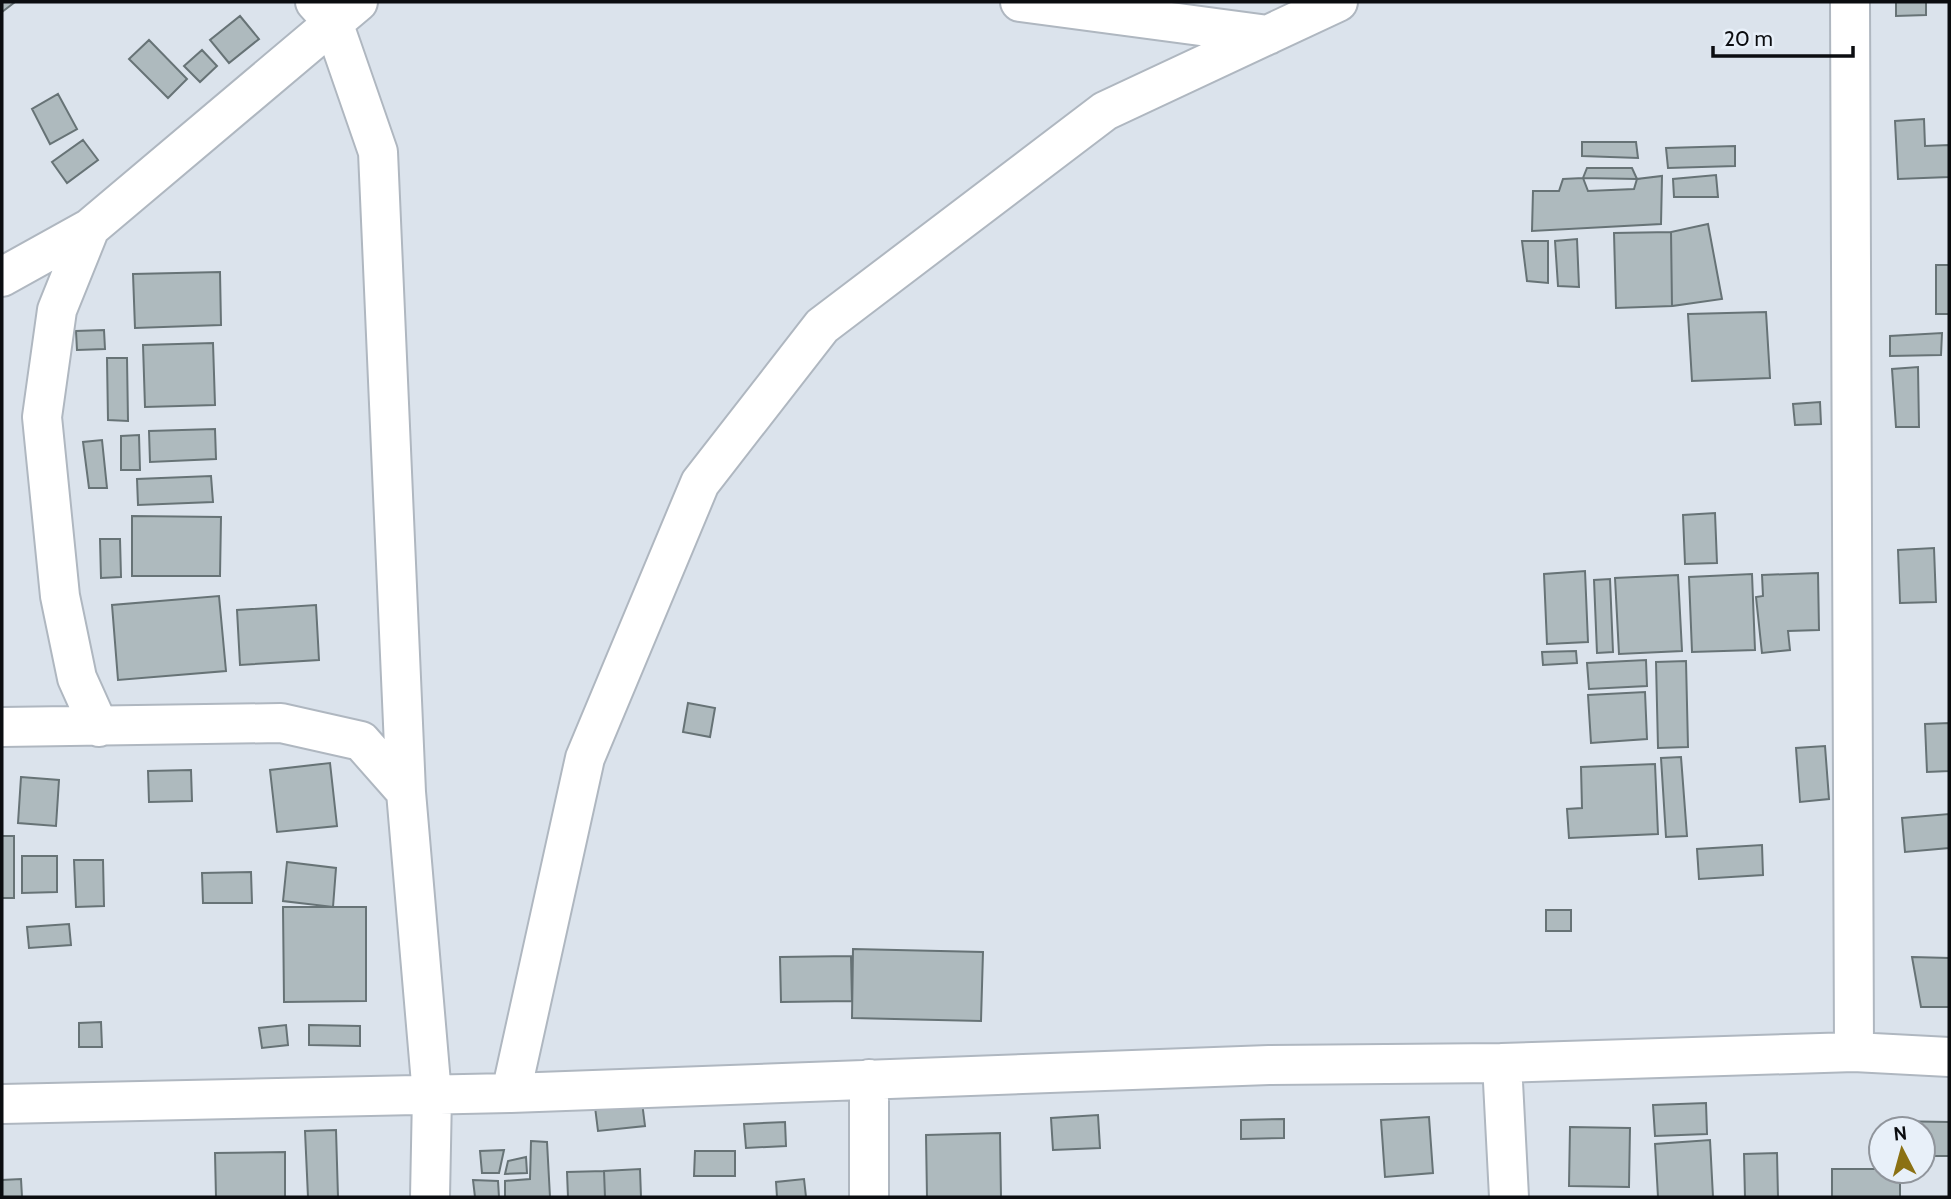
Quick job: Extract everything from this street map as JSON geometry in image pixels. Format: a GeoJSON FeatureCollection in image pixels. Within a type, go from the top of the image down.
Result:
{"type":"FeatureCollection","features":[{"type":"Feature","properties":{"kind":"street"},"geometry":{"type":"LineString","coordinates":[[1020,2],[1268,34]]}},
{"type":"Feature","properties":{"kind":"street"},"geometry":{"type":"LineString","coordinates":[[511,1093],[585,758],[700,483],[822,326],[1105,111],[1338,2]]}},
{"type":"Feature","properties":{"kind":"street"},"geometry":{"type":"LineString","coordinates":[[1850,2],[1854,1052]]}},
{"type":"Feature","properties":{"kind":"street"},"geometry":{"type":"LineString","coordinates":[[2,277],[90,228],[335,8],[378,152],[406,792],[432,1095],[430,1197]]}},
{"type":"Feature","properties":{"kind":"street"},"geometry":{"type":"LineString","coordinates":[[90,228],[57,310],[42,417],[60,596],[77,678],[99,727]]}},
{"type":"Feature","properties":{"kind":"street"},"geometry":{"type":"LineString","coordinates":[[2,727],[281,723],[360,741],[406,792]]}},
{"type":"Feature","properties":{"kind":"street"},"geometry":{"type":"LineString","coordinates":[[2,1104],[511,1093],[1269,1065],[1502,1063],[1854,1052],[1949,1057]]}},
{"type":"Feature","properties":{"kind":"street"},"geometry":{"type":"LineString","coordinates":[[1502,1063],[1509,1197]]}},
{"type":"Feature","properties":{"kind":"street"},"geometry":{"type":"LineString","coordinates":[[869,1079],[869,1197]]}},
{"type":"Feature","properties":{"kind":"building"},"geometry":{"type":"Polygon","coordinates":[[[2,2],[15,2],[2,12],[2,2]]]}},
{"type":"Feature","properties":{"kind":"building"},"geometry":{"type":"Polygon","coordinates":[[[1896,2],[1926,2],[1926,15],[1896,16],[1896,2]]]}},
{"type":"Feature","properties":{"kind":"building"},"geometry":{"type":"Polygon","coordinates":[[[240,16],[259,39],[229,63],[210,40],[240,16]]]}},
{"type":"Feature","properties":{"kind":"building"},"geometry":{"type":"Polygon","coordinates":[[[149,40],[187,79],[168,98],[129,59],[149,40]]]}},
{"type":"Feature","properties":{"kind":"building"},"geometry":{"type":"Polygon","coordinates":[[[202,50],[217,66],[200,82],[184,66],[202,50]]]}},
{"type":"Feature","properties":{"kind":"building"},"geometry":{"type":"Polygon","coordinates":[[[58,94],[77,129],[50,144],[32,109],[58,94]]]}},
{"type":"Feature","properties":{"kind":"building"},"geometry":{"type":"Polygon","coordinates":[[[1924,119],[1925,146],[1949,145],[1949,177],[1898,179],[1895,121],[1924,119]]]}},
{"type":"Feature","properties":{"kind":"building"},"geometry":{"type":"Polygon","coordinates":[[[83,140],[98,160],[67,183],[52,162],[83,140]]]}},
{"type":"Feature","properties":{"kind":"building"},"geometry":{"type":"Polygon","coordinates":[[[1582,142],[1636,142],[1638,158],[1582,156],[1582,142]]]}},
{"type":"Feature","properties":{"kind":"building"},"geometry":{"type":"Polygon","coordinates":[[[1735,146],[1735,166],[1668,168],[1666,148],[1735,146]]]}},
{"type":"Feature","properties":{"kind":"building"},"geometry":{"type":"Polygon","coordinates":[[[1587,168],[1632,168],[1637,179],[1583,178],[1587,168]]]}},
{"type":"Feature","properties":{"kind":"building"},"geometry":{"type":"Polygon","coordinates":[[[1716,175],[1718,197],[1674,197],[1673,179],[1716,175]]]}},
{"type":"Feature","properties":{"kind":"building"},"geometry":{"type":"Polygon","coordinates":[[[1662,176],[1661,224],[1532,231],[1533,191],[1559,191],[1563,179],[1583,178],[1588,191],[1634,189],[1637,179],[1662,176]]]}},
{"type":"Feature","properties":{"kind":"building"},"geometry":{"type":"Polygon","coordinates":[[[1708,224],[1722,299],[1672,306],[1671,232],[1708,224]]]}},
{"type":"Feature","properties":{"kind":"building"},"geometry":{"type":"Polygon","coordinates":[[[1671,232],[1672,306],[1616,308],[1614,233],[1671,232]]]}},
{"type":"Feature","properties":{"kind":"building"},"geometry":{"type":"Polygon","coordinates":[[[1577,239],[1579,287],[1558,286],[1555,241],[1577,239]]]}},
{"type":"Feature","properties":{"kind":"building"},"geometry":{"type":"Polygon","coordinates":[[[1522,241],[1548,241],[1548,283],[1527,281],[1522,241]]]}},
{"type":"Feature","properties":{"kind":"building"},"geometry":{"type":"Polygon","coordinates":[[[1936,265],[1949,265],[1949,314],[1936,314],[1936,265]]]}},
{"type":"Feature","properties":{"kind":"building"},"geometry":{"type":"Polygon","coordinates":[[[220,272],[221,325],[135,328],[133,274],[220,272]]]}},
{"type":"Feature","properties":{"kind":"building"},"geometry":{"type":"Polygon","coordinates":[[[1766,312],[1770,378],[1692,381],[1688,314],[1766,312]]]}},
{"type":"Feature","properties":{"kind":"building"},"geometry":{"type":"Polygon","coordinates":[[[104,330],[105,349],[77,350],[76,331],[104,330]]]}},
{"type":"Feature","properties":{"kind":"building"},"geometry":{"type":"Polygon","coordinates":[[[1942,333],[1941,355],[1890,356],[1890,336],[1942,333]]]}},
{"type":"Feature","properties":{"kind":"building"},"geometry":{"type":"Polygon","coordinates":[[[213,343],[215,405],[145,407],[143,345],[213,343]]]}},
{"type":"Feature","properties":{"kind":"building"},"geometry":{"type":"Polygon","coordinates":[[[107,358],[127,358],[128,421],[108,420],[107,358]]]}},
{"type":"Feature","properties":{"kind":"building"},"geometry":{"type":"Polygon","coordinates":[[[1918,367],[1919,427],[1896,427],[1892,369],[1918,367]]]}},
{"type":"Feature","properties":{"kind":"building"},"geometry":{"type":"Polygon","coordinates":[[[1820,402],[1821,424],[1795,425],[1793,404],[1820,402]]]}},
{"type":"Feature","properties":{"kind":"building"},"geometry":{"type":"Polygon","coordinates":[[[215,429],[216,459],[150,462],[149,431],[215,429]]]}},
{"type":"Feature","properties":{"kind":"building"},"geometry":{"type":"Polygon","coordinates":[[[139,435],[140,470],[121,470],[121,436],[139,435]]]}},
{"type":"Feature","properties":{"kind":"building"},"geometry":{"type":"Polygon","coordinates":[[[102,440],[107,488],[89,488],[83,442],[102,440]]]}},
{"type":"Feature","properties":{"kind":"building"},"geometry":{"type":"Polygon","coordinates":[[[211,476],[213,502],[138,505],[137,479],[211,476]]]}},
{"type":"Feature","properties":{"kind":"building"},"geometry":{"type":"Polygon","coordinates":[[[1715,513],[1717,563],[1685,564],[1683,515],[1715,513]]]}},
{"type":"Feature","properties":{"kind":"building"},"geometry":{"type":"Polygon","coordinates":[[[132,516],[221,517],[220,576],[132,576],[132,516]]]}},
{"type":"Feature","properties":{"kind":"building"},"geometry":{"type":"Polygon","coordinates":[[[100,539],[120,539],[121,577],[101,578],[100,539]]]}},
{"type":"Feature","properties":{"kind":"building"},"geometry":{"type":"Polygon","coordinates":[[[1934,548],[1936,602],[1900,603],[1898,550],[1934,548]]]}},
{"type":"Feature","properties":{"kind":"building"},"geometry":{"type":"Polygon","coordinates":[[[1585,571],[1588,642],[1547,644],[1544,574],[1585,571]]]}},
{"type":"Feature","properties":{"kind":"building"},"geometry":{"type":"Polygon","coordinates":[[[1818,573],[1819,630],[1788,631],[1790,650],[1762,653],[1756,597],[1763,596],[1762,575],[1818,573]]]}},
{"type":"Feature","properties":{"kind":"building"},"geometry":{"type":"Polygon","coordinates":[[[1752,574],[1755,650],[1692,652],[1689,577],[1752,574]]]}},
{"type":"Feature","properties":{"kind":"building"},"geometry":{"type":"Polygon","coordinates":[[[1678,575],[1682,651],[1619,654],[1615,578],[1678,575]]]}},
{"type":"Feature","properties":{"kind":"building"},"geometry":{"type":"Polygon","coordinates":[[[1610,579],[1613,652],[1597,653],[1594,580],[1610,579]]]}},
{"type":"Feature","properties":{"kind":"building"},"geometry":{"type":"Polygon","coordinates":[[[219,596],[226,671],[118,680],[112,605],[219,596]]]}},
{"type":"Feature","properties":{"kind":"building"},"geometry":{"type":"Polygon","coordinates":[[[316,605],[319,660],[240,665],[237,610],[316,605]]]}},
{"type":"Feature","properties":{"kind":"building"},"geometry":{"type":"Polygon","coordinates":[[[1576,651],[1577,663],[1543,665],[1542,652],[1576,651]]]}},
{"type":"Feature","properties":{"kind":"building"},"geometry":{"type":"Polygon","coordinates":[[[1646,660],[1647,686],[1589,689],[1587,663],[1646,660]]]}},
{"type":"Feature","properties":{"kind":"building"},"geometry":{"type":"Polygon","coordinates":[[[1686,661],[1688,747],[1658,748],[1656,662],[1686,661]]]}},
{"type":"Feature","properties":{"kind":"building"},"geometry":{"type":"Polygon","coordinates":[[[1645,692],[1647,739],[1591,743],[1588,695],[1645,692]]]}},
{"type":"Feature","properties":{"kind":"building"},"geometry":{"type":"Polygon","coordinates":[[[688,703],[715,708],[710,737],[683,732],[688,703]]]}},
{"type":"Feature","properties":{"kind":"building"},"geometry":{"type":"Polygon","coordinates":[[[1949,723],[1949,771],[1927,772],[1925,724],[1949,723]]]}},
{"type":"Feature","properties":{"kind":"building"},"geometry":{"type":"Polygon","coordinates":[[[1825,746],[1829,799],[1800,802],[1796,748],[1825,746]]]}},
{"type":"Feature","properties":{"kind":"building"},"geometry":{"type":"Polygon","coordinates":[[[1681,757],[1687,836],[1666,837],[1661,758],[1681,757]]]}},
{"type":"Feature","properties":{"kind":"building"},"geometry":{"type":"Polygon","coordinates":[[[330,763],[337,826],[277,832],[270,770],[330,763]]]}},
{"type":"Feature","properties":{"kind":"building"},"geometry":{"type":"Polygon","coordinates":[[[1655,764],[1658,834],[1569,838],[1567,809],[1582,808],[1581,767],[1655,764]]]}},
{"type":"Feature","properties":{"kind":"building"},"geometry":{"type":"Polygon","coordinates":[[[191,770],[192,801],[149,802],[148,771],[191,770]]]}},
{"type":"Feature","properties":{"kind":"building"},"geometry":{"type":"Polygon","coordinates":[[[21,777],[59,780],[56,826],[18,823],[21,777]]]}},
{"type":"Feature","properties":{"kind":"building"},"geometry":{"type":"Polygon","coordinates":[[[1949,814],[1949,848],[1905,852],[1902,818],[1949,814]]]}},
{"type":"Feature","properties":{"kind":"building"},"geometry":{"type":"Polygon","coordinates":[[[2,836],[14,836],[14,898],[2,898],[2,836]]]}},
{"type":"Feature","properties":{"kind":"building"},"geometry":{"type":"Polygon","coordinates":[[[1762,845],[1763,875],[1699,879],[1697,849],[1762,845]]]}},
{"type":"Feature","properties":{"kind":"building"},"geometry":{"type":"Polygon","coordinates":[[[22,856],[57,856],[57,892],[22,893],[22,856]]]}},
{"type":"Feature","properties":{"kind":"building"},"geometry":{"type":"Polygon","coordinates":[[[74,860],[103,860],[104,906],[76,907],[74,860]]]}},
{"type":"Feature","properties":{"kind":"building"},"geometry":{"type":"Polygon","coordinates":[[[287,862],[336,868],[333,907],[283,901],[287,862]]]}},
{"type":"Feature","properties":{"kind":"building"},"geometry":{"type":"Polygon","coordinates":[[[251,872],[252,903],[203,903],[202,873],[251,872]]]}},
{"type":"Feature","properties":{"kind":"building"},"geometry":{"type":"Polygon","coordinates":[[[283,907],[366,907],[366,1001],[284,1002],[283,907]]]}},
{"type":"Feature","properties":{"kind":"building"},"geometry":{"type":"Polygon","coordinates":[[[1546,910],[1571,910],[1571,931],[1546,931],[1546,910]]]}},
{"type":"Feature","properties":{"kind":"building"},"geometry":{"type":"Polygon","coordinates":[[[69,924],[71,945],[29,948],[27,927],[69,924]]]}},
{"type":"Feature","properties":{"kind":"building"},"geometry":{"type":"Polygon","coordinates":[[[853,949],[983,952],[981,1021],[852,1018],[853,949]]]}},
{"type":"Feature","properties":{"kind":"building"},"geometry":{"type":"Polygon","coordinates":[[[851,956],[852,1001],[781,1002],[780,957],[851,956]]]}},
{"type":"Feature","properties":{"kind":"building"},"geometry":{"type":"Polygon","coordinates":[[[1912,957],[1949,958],[1949,1007],[1921,1007],[1912,957]]]}},
{"type":"Feature","properties":{"kind":"building"},"geometry":{"type":"Polygon","coordinates":[[[101,1022],[102,1047],[79,1047],[79,1023],[101,1022]]]}},
{"type":"Feature","properties":{"kind":"building"},"geometry":{"type":"Polygon","coordinates":[[[286,1025],[288,1045],[262,1048],[259,1028],[286,1025]]]}},
{"type":"Feature","properties":{"kind":"building"},"geometry":{"type":"Polygon","coordinates":[[[309,1025],[360,1026],[360,1046],[309,1045],[309,1025]]]}},
{"type":"Feature","properties":{"kind":"building"},"geometry":{"type":"Polygon","coordinates":[[[642,1102],[645,1126],[598,1131],[595,1107],[642,1102]]]}},
{"type":"Feature","properties":{"kind":"building"},"geometry":{"type":"Polygon","coordinates":[[[1706,1103],[1707,1134],[1655,1136],[1653,1105],[1706,1103]]]}},
{"type":"Feature","properties":{"kind":"building"},"geometry":{"type":"Polygon","coordinates":[[[1098,1115],[1100,1148],[1053,1150],[1051,1118],[1098,1115]]]}},
{"type":"Feature","properties":{"kind":"building"},"geometry":{"type":"Polygon","coordinates":[[[1429,1117],[1433,1173],[1385,1177],[1381,1120],[1429,1117]]]}},
{"type":"Feature","properties":{"kind":"building"},"geometry":{"type":"Polygon","coordinates":[[[1284,1119],[1284,1138],[1241,1139],[1241,1120],[1284,1119]]]}},
{"type":"Feature","properties":{"kind":"building"},"geometry":{"type":"Polygon","coordinates":[[[785,1122],[786,1146],[746,1148],[744,1124],[785,1122]]]}},
{"type":"Feature","properties":{"kind":"building"},"geometry":{"type":"Polygon","coordinates":[[[1937,1122],[1949,1122],[1949,1156],[1937,1156],[1937,1122]]]}},
{"type":"Feature","properties":{"kind":"building"},"geometry":{"type":"Polygon","coordinates":[[[1570,1127],[1630,1128],[1629,1187],[1569,1186],[1570,1127]]]}},
{"type":"Feature","properties":{"kind":"building"},"geometry":{"type":"Polygon","coordinates":[[[336,1130],[338,1197],[308,1197],[305,1131],[336,1130]]]}},
{"type":"Feature","properties":{"kind":"building"},"geometry":{"type":"Polygon","coordinates":[[[1000,1133],[1001,1197],[927,1197],[926,1135],[1000,1133]]]}},
{"type":"Feature","properties":{"kind":"building"},"geometry":{"type":"Polygon","coordinates":[[[1710,1140],[1713,1197],[1658,1197],[1655,1144],[1710,1140]]]}},
{"type":"Feature","properties":{"kind":"building"},"geometry":{"type":"Polygon","coordinates":[[[531,1141],[547,1142],[550,1197],[505,1197],[505,1181],[530,1179],[531,1141]]]}},
{"type":"Feature","properties":{"kind":"building"},"geometry":{"type":"Polygon","coordinates":[[[504,1150],[499,1173],[482,1173],[480,1151],[504,1150]]]}},
{"type":"Feature","properties":{"kind":"building"},"geometry":{"type":"Polygon","coordinates":[[[695,1151],[735,1151],[735,1176],[694,1176],[695,1151]]]}},
{"type":"Feature","properties":{"kind":"building"},"geometry":{"type":"Polygon","coordinates":[[[285,1152],[285,1197],[216,1197],[215,1153],[285,1152]]]}},
{"type":"Feature","properties":{"kind":"building"},"geometry":{"type":"Polygon","coordinates":[[[1777,1153],[1778,1197],[1745,1197],[1744,1154],[1777,1153]]]}},
{"type":"Feature","properties":{"kind":"building"},"geometry":{"type":"Polygon","coordinates":[[[526,1157],[527,1173],[505,1174],[508,1161],[526,1157]]]}},
{"type":"Feature","properties":{"kind":"building"},"geometry":{"type":"Polygon","coordinates":[[[640,1169],[641,1197],[605,1197],[604,1171],[640,1169]]]}},
{"type":"Feature","properties":{"kind":"building"},"geometry":{"type":"Polygon","coordinates":[[[1832,1169],[1867,1169],[1867,1185],[1900,1185],[1900,1197],[1832,1197],[1832,1169]]]}},
{"type":"Feature","properties":{"kind":"building"},"geometry":{"type":"Polygon","coordinates":[[[604,1171],[605,1197],[568,1197],[567,1172],[604,1171]]]}},
{"type":"Feature","properties":{"kind":"building"},"geometry":{"type":"Polygon","coordinates":[[[21,1179],[22,1197],[2,1197],[2,1180],[21,1179]]]}},
{"type":"Feature","properties":{"kind":"building"},"geometry":{"type":"Polygon","coordinates":[[[804,1179],[806,1197],[777,1197],[776,1182],[804,1179]]]}},
{"type":"Feature","properties":{"kind":"building"},"geometry":{"type":"Polygon","coordinates":[[[473,1180],[498,1181],[499,1197],[475,1197],[473,1180]]]}}]}
